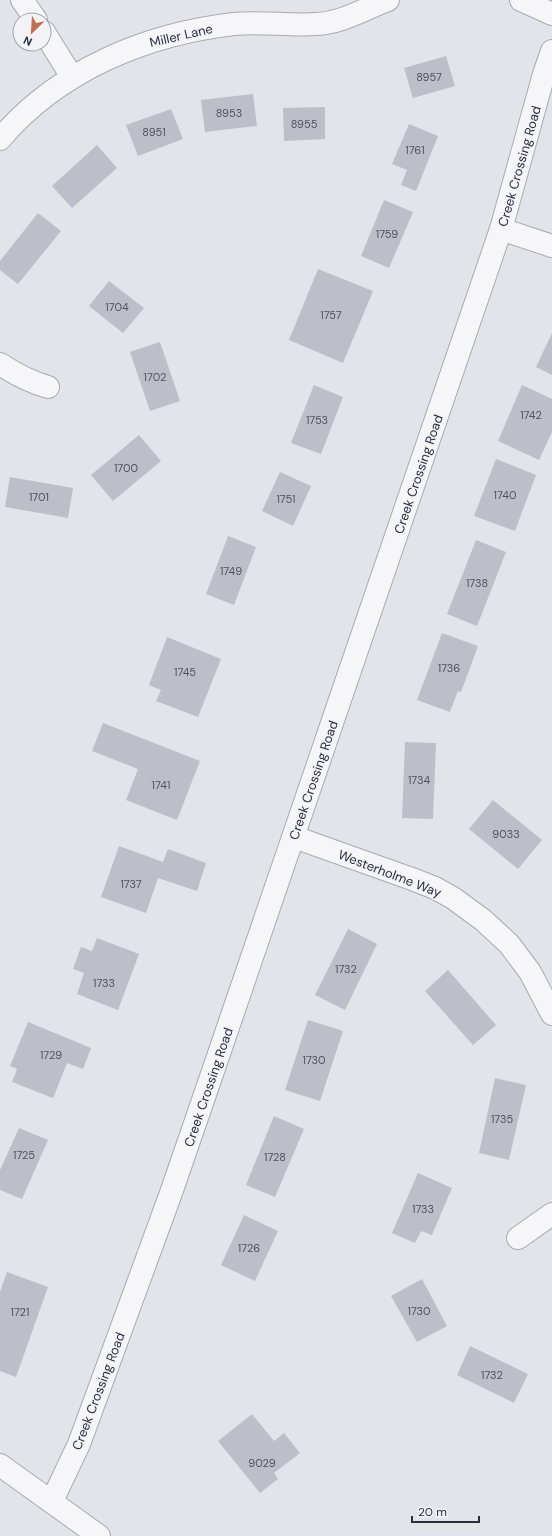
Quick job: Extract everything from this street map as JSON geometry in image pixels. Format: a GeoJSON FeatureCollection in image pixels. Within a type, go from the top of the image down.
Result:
{"type":"FeatureCollection","features":[{"type":"Feature","properties":{"kind":"street"},"geometry":{"type":"LineString","coordinates":[[22,0],[30,12]]}},
{"type":"Feature","properties":{"kind":"street","name":"Miller Lane"},"geometry":{"type":"LineString","coordinates":[[0,139],[37,102],[72,77],[106,58],[158,39],[187,31],[236,24],[317,24],[347,18],[388,0]]}},
{"type":"Feature","properties":{"kind":"street"},"geometry":{"type":"LineString","coordinates":[[521,0],[552,14]]}},
{"type":"Feature","properties":{"kind":"street"},"geometry":{"type":"LineString","coordinates":[[52,45],[72,77]]}},
{"type":"Feature","properties":{"kind":"street","name":"Creek Crossing Road"},"geometry":{"type":"LineString","coordinates":[[52,1501],[79,1444],[163,1215],[294,837],[501,229],[552,51]]}},
{"type":"Feature","properties":{"kind":"street"},"geometry":{"type":"LineString","coordinates":[[501,229],[552,246]]}},
{"type":"Feature","properties":{"kind":"street"},"geometry":{"type":"LineString","coordinates":[[0,364],[16,375],[48,387]]}},
{"type":"Feature","properties":{"kind":"street","name":"Westerholme Way"},"geometry":{"type":"LineString","coordinates":[[294,837],[412,879],[435,888],[453,898],[483,920],[509,944],[530,972],[552,1014]]}},
{"type":"Feature","properties":{"kind":"street"},"geometry":{"type":"LineString","coordinates":[[518,1238],[552,1214]]}},
{"type":"Feature","properties":{"kind":"street"},"geometry":{"type":"LineString","coordinates":[[0,1465],[99,1536]]}},
{"type":"Feature","properties":{"kind":"building"},"geometry":{"type":"Polygon","coordinates":[[[446,56],[455,86],[413,98],[404,68],[446,56]]]}},
{"type":"Feature","properties":{"kind":"building"},"geometry":{"type":"Polygon","coordinates":[[[253,94],[257,126],[205,132],[201,100],[253,94]]]}},
{"type":"Feature","properties":{"kind":"building"},"geometry":{"type":"Polygon","coordinates":[[[325,107],[325,139],[284,141],[283,108],[325,107]]]}},
{"type":"Feature","properties":{"kind":"building"},"geometry":{"type":"Polygon","coordinates":[[[171,109],[183,139],[138,156],[126,125],[171,109]]]}},
{"type":"Feature","properties":{"kind":"building"},"geometry":{"type":"Polygon","coordinates":[[[409,124],[438,136],[416,191],[401,185],[407,170],[392,164],[409,124]]]}},
{"type":"Feature","properties":{"kind":"building"},"geometry":{"type":"Polygon","coordinates":[[[97,145],[117,168],[72,208],[52,186],[97,145]]]}},
{"type":"Feature","properties":{"kind":"building"},"geometry":{"type":"Polygon","coordinates":[[[384,200],[413,212],[389,268],[361,256],[384,200]]]}},
{"type":"Feature","properties":{"kind":"building"},"geometry":{"type":"Polygon","coordinates":[[[38,213],[61,231],[18,284],[0,270],[0,261],[38,213]]]}},
{"type":"Feature","properties":{"kind":"building"},"geometry":{"type":"Polygon","coordinates":[[[318,269],[373,291],[343,363],[289,340],[318,269]]]}},
{"type":"Feature","properties":{"kind":"building"},"geometry":{"type":"Polygon","coordinates":[[[109,281],[144,308],[123,333],[89,306],[109,281]]]}},
{"type":"Feature","properties":{"kind":"building"},"geometry":{"type":"Polygon","coordinates":[[[552,333],[552,375],[536,367],[552,333]]]}},
{"type":"Feature","properties":{"kind":"building"},"geometry":{"type":"Polygon","coordinates":[[[160,342],[180,401],[150,411],[130,352],[160,342]]]}},
{"type":"Feature","properties":{"kind":"building"},"geometry":{"type":"Polygon","coordinates":[[[314,385],[343,397],[321,454],[291,443],[314,385]]]}},
{"type":"Feature","properties":{"kind":"building"},"geometry":{"type":"Polygon","coordinates":[[[522,385],[552,399],[552,432],[539,460],[498,441],[522,385]]]}},
{"type":"Feature","properties":{"kind":"building"},"geometry":{"type":"Polygon","coordinates":[[[139,435],[161,461],[113,501],[91,475],[139,435]]]}},
{"type":"Feature","properties":{"kind":"building"},"geometry":{"type":"Polygon","coordinates":[[[496,459],[536,475],[515,531],[474,516],[496,459]]]}},
{"type":"Feature","properties":{"kind":"building"},"geometry":{"type":"Polygon","coordinates":[[[280,472],[311,486],[293,526],[262,511],[280,472]]]}},
{"type":"Feature","properties":{"kind":"building"},"geometry":{"type":"Polygon","coordinates":[[[10,477],[73,488],[68,518],[5,507],[10,477]]]}},
{"type":"Feature","properties":{"kind":"building"},"geometry":{"type":"Polygon","coordinates":[[[228,536],[256,547],[234,605],[206,594],[228,536]]]}},
{"type":"Feature","properties":{"kind":"building"},"geometry":{"type":"Polygon","coordinates":[[[476,540],[506,552],[477,626],[447,614],[476,540]]]}},
{"type":"Feature","properties":{"kind":"building"},"geometry":{"type":"Polygon","coordinates":[[[442,633],[478,646],[461,692],[458,691],[450,712],[417,700],[442,633]]]}},
{"type":"Feature","properties":{"kind":"building"},"geometry":{"type":"Polygon","coordinates":[[[167,637],[221,659],[198,717],[156,701],[161,690],[149,685],[167,637]]]}},
{"type":"Feature","properties":{"kind":"building"},"geometry":{"type":"Polygon","coordinates":[[[103,723],[200,761],[177,820],[126,800],[138,769],[92,751],[103,723]]]}},
{"type":"Feature","properties":{"kind":"building"},"geometry":{"type":"Polygon","coordinates":[[[405,742],[436,743],[433,819],[402,818],[405,742]]]}},
{"type":"Feature","properties":{"kind":"building"},"geometry":{"type":"Polygon","coordinates":[[[493,800],[542,840],[518,869],[469,829],[493,800]]]}},
{"type":"Feature","properties":{"kind":"building"},"geometry":{"type":"Polygon","coordinates":[[[119,846],[163,862],[168,849],[206,863],[197,891],[158,878],[146,913],[101,897],[119,846]]]}},
{"type":"Feature","properties":{"kind":"building"},"geometry":{"type":"Polygon","coordinates":[[[348,929],[377,944],[345,1010],[315,995],[348,929]]]}},
{"type":"Feature","properties":{"kind":"building"},"geometry":{"type":"Polygon","coordinates":[[[97,938],[139,954],[118,1010],[77,994],[84,973],[73,969],[81,947],[92,951],[97,938]]]}},
{"type":"Feature","properties":{"kind":"building"},"geometry":{"type":"Polygon","coordinates":[[[448,970],[496,1025],[473,1045],[425,991],[448,970]]]}},
{"type":"Feature","properties":{"kind":"building"},"geometry":{"type":"Polygon","coordinates":[[[308,1020],[343,1031],[320,1101],[285,1090],[308,1020]]]}},
{"type":"Feature","properties":{"kind":"building"},"geometry":{"type":"Polygon","coordinates":[[[28,1022],[91,1048],[83,1069],[67,1063],[53,1098],[12,1082],[17,1069],[10,1066],[28,1022]]]}},
{"type":"Feature","properties":{"kind":"building"},"geometry":{"type":"Polygon","coordinates":[[[495,1078],[526,1085],[509,1160],[479,1153],[495,1078]]]}},
{"type":"Feature","properties":{"kind":"building"},"geometry":{"type":"Polygon","coordinates":[[[274,1116],[304,1129],[275,1197],[246,1185],[274,1116]]]}},
{"type":"Feature","properties":{"kind":"building"},"geometry":{"type":"Polygon","coordinates":[[[19,1128],[48,1140],[22,1199],[0,1190],[0,1170],[19,1128]]]}},
{"type":"Feature","properties":{"kind":"building"},"geometry":{"type":"Polygon","coordinates":[[[418,1173],[452,1188],[432,1235],[421,1231],[415,1243],[392,1233],[418,1173]]]}},
{"type":"Feature","properties":{"kind":"building"},"geometry":{"type":"Polygon","coordinates":[[[244,1215],[278,1231],[255,1281],[221,1265],[244,1215]]]}},
{"type":"Feature","properties":{"kind":"building"},"geometry":{"type":"Polygon","coordinates":[[[7,1272],[48,1287],[16,1377],[0,1371],[0,1292],[7,1272]]]}},
{"type":"Feature","properties":{"kind":"building"},"geometry":{"type":"Polygon","coordinates":[[[422,1279],[447,1326],[417,1342],[391,1296],[422,1279]]]}},
{"type":"Feature","properties":{"kind":"building"},"geometry":{"type":"Polygon","coordinates":[[[470,1346],[528,1374],[514,1403],[457,1375],[470,1346]]]}},
{"type":"Feature","properties":{"kind":"building"},"geometry":{"type":"Polygon","coordinates":[[[252,1414],[274,1441],[284,1433],[300,1453],[274,1473],[278,1479],[260,1493],[218,1441],[252,1414]]]}}]}
